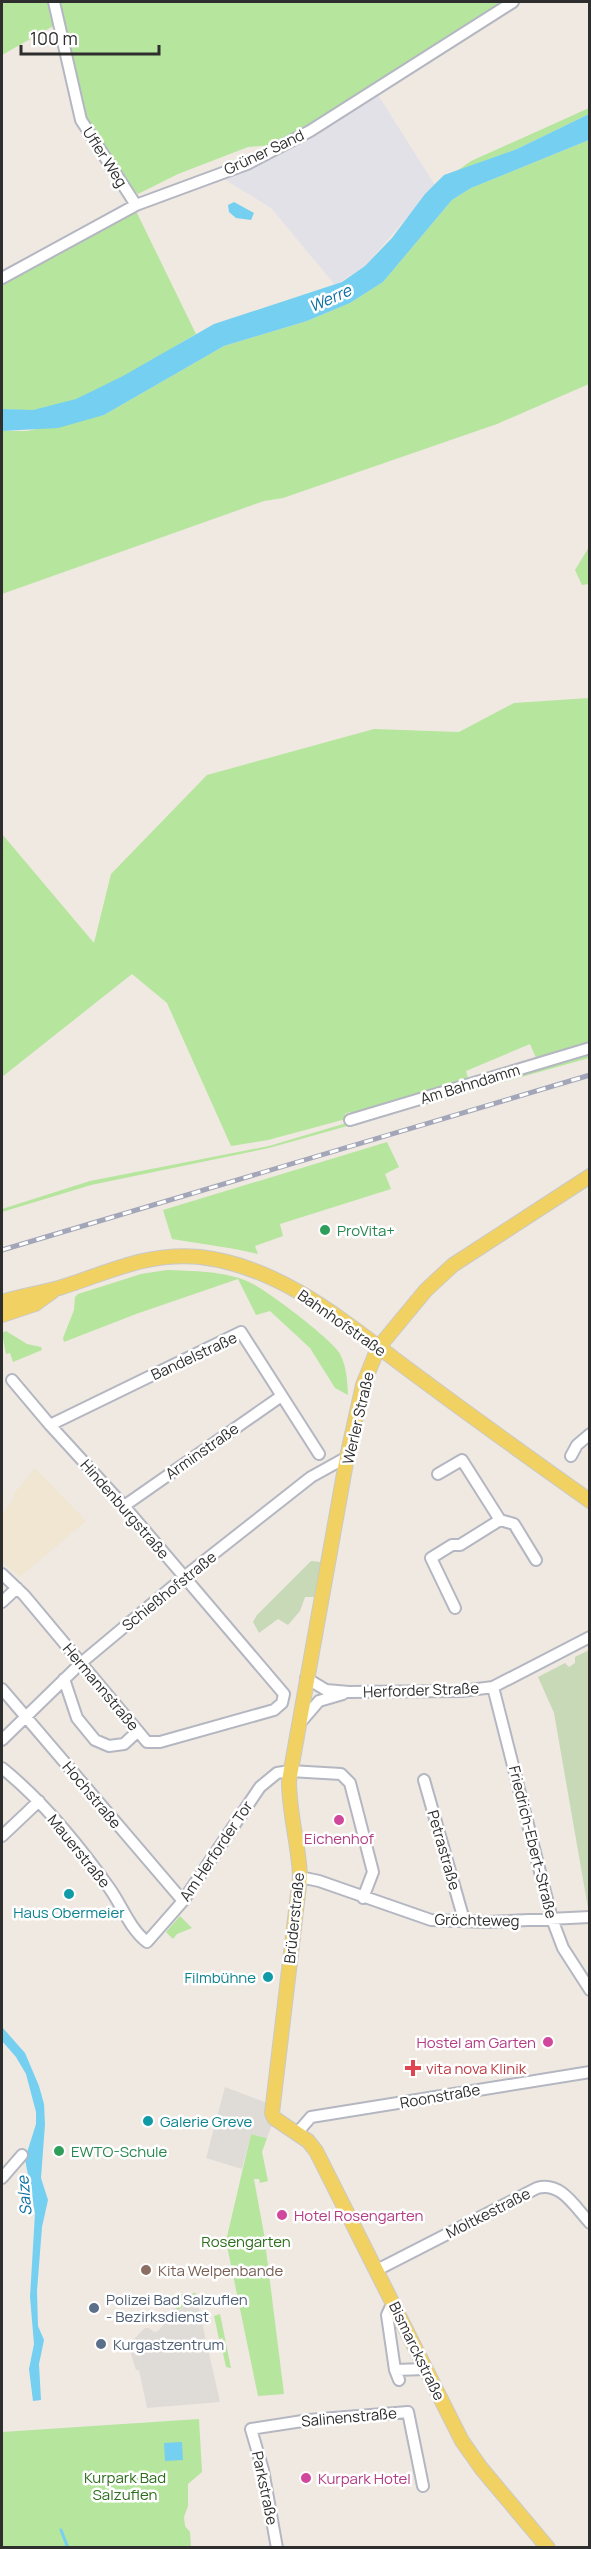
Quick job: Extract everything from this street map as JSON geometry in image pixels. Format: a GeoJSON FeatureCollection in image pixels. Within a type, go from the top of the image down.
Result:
{"type":"FeatureCollection","features":[{"type":"Feature","properties":{"kind":"main road","name":"Werler Straße"},"geometry":{"type":"LineString","coordinates":[[298,1724],[347,1457],[363,1385],[378,1348],[426,1290],[453,1265],[590,1176]]}},
{"type":"Feature","properties":{"kind":"main road","name":"Bahnhofstraße"},"geometry":{"type":"LineString","coordinates":[[2,1302],[31,1292],[58,1288],[122,1265],[164,1257],[198,1257],[229,1262],[252,1269],[303,1294],[590,1501]]}},
{"type":"Feature","properties":{"kind":"main road","name":"Bahnhofstraße"},"geometry":{"type":"LineString","coordinates":[[2,1316],[35,1304],[58,1288]]}},
{"type":"Feature","properties":{"kind":"main road","name":"Brüderstraße"},"geometry":{"type":"LineString","coordinates":[[272,2113],[300,1877],[289,1799],[290,1771],[298,1724]]}},
{"type":"Feature","properties":{"kind":"main road","name":"Bismarckstraße"},"geometry":{"type":"LineString","coordinates":[[272,2113],[274,2118],[303,2137],[322,2160],[462,2441],[481,2468],[548,2547]]}},
{"type":"Feature","properties":{"kind":"street","name":"Ufler Weg"},"geometry":{"type":"LineString","coordinates":[[54,2],[81,120],[136,205]]}},
{"type":"Feature","properties":{"kind":"street","name":"Grüner Sand"},"geometry":{"type":"LineString","coordinates":[[2,278],[136,205],[246,164],[310,131],[513,2]]}},
{"type":"Feature","properties":{"kind":"street","name":"Am Bahndamm"},"geometry":{"type":"LineString","coordinates":[[350,1120],[590,1048]]}},
{"type":"Feature","properties":{"kind":"street","name":"Bandelstraße"},"geometry":{"type":"LineString","coordinates":[[50,1425],[241,1332],[280,1397],[319,1454]]}},
{"type":"Feature","properties":{"kind":"street","name":"Hindenburgstraße"},"geometry":{"type":"LineString","coordinates":[[12,1380],[124,1506],[284,1694]]}},
{"type":"Feature","properties":{"kind":"street","name":"Arminstraße"},"geometry":{"type":"LineString","coordinates":[[124,1506],[280,1397]]}},
{"type":"Feature","properties":{"kind":"street"},"geometry":{"type":"LineString","coordinates":[[570,1456],[577,1444],[590,1434]]}},
{"type":"Feature","properties":{"kind":"street","name":"Schießhofstraße"},"geometry":{"type":"LineString","coordinates":[[2,1740],[24,1716],[81,1663],[184,1577],[311,1477],[347,1457]]}},
{"type":"Feature","properties":{"kind":"street"},"geometry":{"type":"LineString","coordinates":[[438,1473],[462,1460],[500,1520],[514,1524],[536,1560]]}},
{"type":"Feature","properties":{"kind":"street"},"geometry":{"type":"LineString","coordinates":[[455,1608],[431,1558],[452,1545],[460,1545],[500,1520]]}},
{"type":"Feature","properties":{"kind":"street","name":"Hermannstraße"},"geometry":{"type":"LineString","coordinates":[[2,1574],[17,1588],[147,1742],[160,1742],[274,1710],[282,1703],[284,1694]]}},
{"type":"Feature","properties":{"kind":"street"},"geometry":{"type":"LineString","coordinates":[[2,1602],[17,1588]]}},
{"type":"Feature","properties":{"kind":"street","name":"Herforder Straße"},"geometry":{"type":"LineString","coordinates":[[306,1678],[326,1690],[349,1692],[462,1691],[493,1687],[590,1637]]}},
{"type":"Feature","properties":{"kind":"street"},"geometry":{"type":"LineString","coordinates":[[64,1679],[77,1718],[95,1740],[109,1746],[124,1744],[138,1731]]}},
{"type":"Feature","properties":{"kind":"street","name":"Friedrich-Ebert-Straße"},"geometry":{"type":"LineString","coordinates":[[493,1687],[552,1920],[563,1948],[590,1990]]}},
{"type":"Feature","properties":{"kind":"street","name":"Hochstraße"},"geometry":{"type":"LineString","coordinates":[[2,1689],[183,1900]]}},
{"type":"Feature","properties":{"kind":"street","name":"Herforder Straße"},"geometry":{"type":"LineString","coordinates":[[298,1724],[319,1701],[349,1692]]}},
{"type":"Feature","properties":{"kind":"street","name":"Mauerstraße"},"geometry":{"type":"LineString","coordinates":[[2,1768],[39,1801],[110,1889],[139,1936],[147,1942]]}},
{"type":"Feature","properties":{"kind":"street"},"geometry":{"type":"LineString","coordinates":[[290,1771],[341,1774],[350,1783],[374,1872],[363,1899]]}},
{"type":"Feature","properties":{"kind":"street","name":"Am Herforder Tor"},"geometry":{"type":"LineString","coordinates":[[147,1942],[183,1900],[260,1787],[277,1773],[290,1771]]}},
{"type":"Feature","properties":{"kind":"street","name":"Petrastraße"},"geometry":{"type":"LineString","coordinates":[[424,1780],[464,1920]]}},
{"type":"Feature","properties":{"kind":"street"},"geometry":{"type":"LineString","coordinates":[[2,1836],[39,1801]]}},
{"type":"Feature","properties":{"kind":"street","name":"Gröchteweg"},"geometry":{"type":"LineString","coordinates":[[300,1877],[319,1881],[363,1899],[431,1920],[552,1920],[590,1917]]}},
{"type":"Feature","properties":{"kind":"street","name":"Roonstraße"},"geometry":{"type":"LineString","coordinates":[[303,2137],[311,2117],[590,2072]]}},
{"type":"Feature","properties":{"kind":"street"},"geometry":{"type":"LineString","coordinates":[[2,2178],[22,2154]]}},
{"type":"Feature","properties":{"kind":"street","name":"Moltkestraße"},"geometry":{"type":"LineString","coordinates":[[377,2270],[537,2188],[548,2185],[558,2189],[590,2223]]}},
{"type":"Feature","properties":{"kind":"street"},"geometry":{"type":"LineString","coordinates":[[393,2302],[387,2315],[397,2375],[426,2369]]}},
{"type":"Feature","properties":{"kind":"street","name":"Salinenstraße"},"geometry":{"type":"LineString","coordinates":[[251,2429],[309,2420],[408,2412],[423,2486]]}},
{"type":"Feature","properties":{"kind":"street","name":"Parkstraße"},"geometry":{"type":"LineString","coordinates":[[251,2429],[263,2470],[277,2547]]}},
{"type":"Feature","properties":{"kind":"shaded area"},"geometry":{"type":"Polygon","coordinates":[[[378,95],[435,185],[365,266],[335,285],[271,208],[219,176],[311,134],[378,95]]]}},
{"type":"Feature","properties":{"kind":"shaded area"},"geometry":{"type":"Polygon","coordinates":[[[35,1468],[86,1521],[20,1577],[2,1562],[2,1514],[15,1497],[13,1495],[35,1468]]]}},
{"type":"Feature","properties":{"kind":"shaded area"},"geometry":{"type":"Polygon","coordinates":[[[225,2087],[267,2103],[266,2120],[272,2125],[267,2138],[251,2134],[242,2169],[206,2158],[225,2087]]]}},
{"type":"Feature","properties":{"kind":"shaded area"},"geometry":{"type":"Polygon","coordinates":[[[196,2296],[220,2402],[147,2408],[139,2370],[136,2370],[128,2345],[145,2328],[154,2332],[158,2331],[166,2322],[172,2320],[172,2309],[176,2308],[178,2311],[196,2296]]]}},
{"type":"Feature","properties":{"kind":"green space"},"geometry":{"type":"Polygon","coordinates":[[[2,2],[50,2],[55,25],[2,55],[2,2]]]}},
{"type":"Feature","properties":{"kind":"green space"},"geometry":{"type":"Polygon","coordinates":[[[58,2],[505,2],[326,115],[273,145],[248,147],[178,174],[138,194],[86,117],[58,2]]]}},
{"type":"Feature","properties":{"kind":"green space"},"geometry":{"type":"Polygon","coordinates":[[[589,108],[589,114],[517,149],[457,171],[471,161],[589,108]]]}},
{"type":"Feature","properties":{"kind":"green space"},"geometry":{"type":"Polygon","coordinates":[[[589,140],[589,384],[497,424],[283,498],[264,501],[2,594],[2,431],[27,431],[104,415],[224,346],[307,321],[350,303],[383,282],[452,200],[471,188],[589,140]]]}},
{"type":"Feature","properties":{"kind":"green space"},"geometry":{"type":"Polygon","coordinates":[[[136,211],[196,334],[98,391],[56,406],[34,410],[2,409],[2,281],[136,211]]]}},
{"type":"Feature","properties":{"kind":"green space"},"geometry":{"type":"Polygon","coordinates":[[[589,547],[589,584],[582,585],[575,570],[589,547]]]}},
{"type":"Feature","properties":{"kind":"green space"},"geometry":{"type":"Polygon","coordinates":[[[589,698],[589,1044],[537,1060],[530,1044],[466,1071],[469,1082],[353,1117],[350,1112],[345,1114],[346,1119],[268,1140],[231,1146],[167,1003],[132,974],[2,1077],[2,834],[94,943],[111,874],[207,775],[374,729],[459,732],[514,703],[589,698]]]}},
{"type":"Feature","properties":{"kind":"green space"},"geometry":{"type":"Polygon","coordinates":[[[589,1051],[589,1058],[269,1148],[91,1185],[2,1212],[2,1209],[90,1181],[269,1146],[589,1051]]]}},
{"type":"Feature","properties":{"kind":"green space"},"geometry":{"type":"Polygon","coordinates":[[[387,1142],[399,1167],[385,1174],[391,1189],[280,1224],[283,1236],[255,1246],[258,1254],[172,1239],[163,1210],[387,1142]]]}},
{"type":"Feature","properties":{"kind":"green space"},"geometry":{"type":"Polygon","coordinates":[[[167,1270],[209,1272],[240,1278],[269,1294],[335,1347],[344,1364],[348,1395],[335,1388],[310,1348],[270,1311],[256,1315],[238,1279],[136,1314],[64,1342],[63,1338],[74,1310],[75,1297],[78,1294],[141,1274],[167,1270]]]}},
{"type":"Feature","properties":{"kind":"green space"},"geometry":{"type":"Polygon","coordinates":[[[6,1331],[27,1344],[41,1347],[42,1350],[13,1362],[10,1353],[6,1354],[2,1333],[6,1331]]]}},
{"type":"Feature","properties":{"kind":"green space"},"geometry":{"type":"Polygon","coordinates":[[[311,1561],[321,1562],[314,1597],[305,1597],[300,1611],[288,1625],[278,1619],[259,1633],[253,1622],[257,1615],[311,1561]]]}},
{"type":"Feature","properties":{"kind":"green space"},"geometry":{"type":"Polygon","coordinates":[[[589,1650],[590,1908],[588,1908],[554,1713],[538,1677],[565,1663],[569,1667],[575,1663],[575,1657],[589,1650]]]}},
{"type":"Feature","properties":{"kind":"green space"},"geometry":{"type":"Polygon","coordinates":[[[180,1916],[192,1928],[177,1934],[173,1939],[166,1932],[180,1916]]]}},
{"type":"Feature","properties":{"kind":"green space","name":"Rosengarten"},"geometry":{"type":"Polygon","coordinates":[[[251,2134],[267,2138],[262,2152],[268,2181],[260,2183],[259,2179],[254,2179],[264,2234],[284,2394],[258,2396],[226,2241],[251,2134]]]}},
{"type":"Feature","properties":{"kind":"green space"},"geometry":{"type":"Polygon","coordinates":[[[196,2293],[196,2296],[177,2311],[172,2295],[196,2293]]]}},
{"type":"Feature","properties":{"kind":"green space"},"geometry":{"type":"Polygon","coordinates":[[[220,2314],[231,2368],[226,2367],[221,2344],[223,2338],[219,2339],[214,2316],[220,2314]]]}},
{"type":"Feature","properties":{"kind":"green space","name":"Kurpark Bad Salzuflen"},"geometry":{"type":"Polygon","coordinates":[[[199,2419],[202,2472],[188,2484],[188,2506],[184,2517],[185,2526],[190,2532],[191,2547],[2,2548],[2,2432],[199,2419]]]}},
{"type":"Feature","properties":{"kind":"water","name":"Werre"},"geometry":{"type":"Polygon","coordinates":[[[589,114],[589,140],[471,188],[452,200],[383,282],[350,303],[307,321],[224,346],[104,415],[58,428],[2,431],[2,409],[33,410],[76,399],[123,376],[214,324],[342,282],[365,266],[392,238],[425,194],[444,175],[517,149],[589,114]]]}},
{"type":"Feature","properties":{"kind":"water"},"geometry":{"type":"Polygon","coordinates":[[[234,202],[254,213],[251,220],[236,218],[229,212],[228,205],[234,202]]]}},
{"type":"Feature","properties":{"kind":"water"},"geometry":{"type":"Polygon","coordinates":[[[2,2027],[25,2053],[44,2104],[45,2124],[41,2178],[48,2200],[42,2227],[37,2291],[38,2326],[44,2340],[39,2364],[41,2400],[33,2401],[29,2369],[34,2344],[30,2297],[35,2213],[25,2159],[36,2124],[36,2112],[26,2074],[16,2057],[2,2041],[2,2027]]]}},
{"type":"Feature","properties":{"kind":"water"},"geometry":{"type":"Polygon","coordinates":[[[182,2442],[183,2460],[165,2461],[164,2443],[182,2442]]]}},
{"type":"Feature","properties":{"kind":"waterway","name":"Salze"},"geometry":{"type":"LineString","coordinates":[[61,2530],[68,2548]]}},
{"type":"Feature","properties":{"kind":"railway"},"geometry":{"type":"LineString","coordinates":[[2,1250],[590,1075]]}},
{"type":"Feature","properties":{"kind":"place","name":"ProVita+"},"geometry":{"type":"Point","coordinates":[325,1230]}},
{"type":"Feature","properties":{"kind":"place","name":"Eichenhof"},"geometry":{"type":"Point","coordinates":[339,1820]}},
{"type":"Feature","properties":{"kind":"place","name":"Haus Obermeier"},"geometry":{"type":"Point","coordinates":[69,1894]}},
{"type":"Feature","properties":{"kind":"place","name":"Filmbühne"},"geometry":{"type":"Point","coordinates":[268,1977]}},
{"type":"Feature","properties":{"kind":"place","name":"Hostel am Garten"},"geometry":{"type":"Point","coordinates":[548,2042]}},
{"type":"Feature","properties":{"kind":"place","name":"vita nova Klinik"},"geometry":{"type":"Point","coordinates":[413,2068]}},
{"type":"Feature","properties":{"kind":"place","name":"Galerie Greve"},"geometry":{"type":"Point","coordinates":[148,2121]}},
{"type":"Feature","properties":{"kind":"place","name":"EWTO-Schule"},"geometry":{"type":"Point","coordinates":[59,2151]}},
{"type":"Feature","properties":{"kind":"place","name":"Hotel Rosengarten"},"geometry":{"type":"Point","coordinates":[282,2215]}},
{"type":"Feature","properties":{"kind":"place","name":"Kita Welpenbande"},"geometry":{"type":"Point","coordinates":[146,2270]}},
{"type":"Feature","properties":{"kind":"place","name":"Polizei Bad Salzuflen - Bezirksdienst"},"geometry":{"type":"Point","coordinates":[94,2308]}},
{"type":"Feature","properties":{"kind":"place","name":"Kurgastzentrum"},"geometry":{"type":"Point","coordinates":[101,2344]}},
{"type":"Feature","properties":{"kind":"place","name":"Kurpark Hotel"},"geometry":{"type":"Point","coordinates":[306,2478]}}]}
